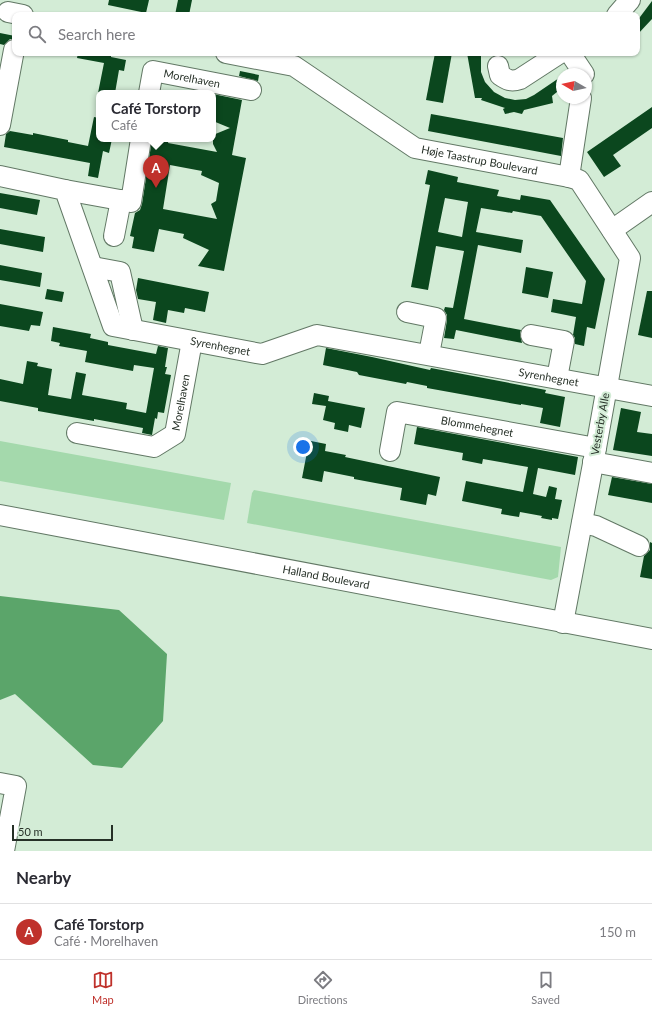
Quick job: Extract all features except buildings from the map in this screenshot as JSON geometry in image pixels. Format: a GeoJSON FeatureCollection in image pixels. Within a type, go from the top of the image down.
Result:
{"type":"FeatureCollection","features":[{"type":"Feature","properties":{"kind":"street"},"geometry":{"type":"LineString","coordinates":[[620,12],[630,0]]}},
{"type":"Feature","properties":{"kind":"street"},"geometry":{"type":"LineString","coordinates":[[0,125],[13,56]]}},
{"type":"Feature","properties":{"kind":"street","name":"Høje Taastrup Boulevard"},"geometry":{"type":"LineString","coordinates":[[242,56],[294,66],[415,148],[579,180],[612,230]]}},
{"type":"Feature","properties":{"kind":"street"},"geometry":{"type":"LineString","coordinates":[[498,66],[500,75],[506,79],[514,81],[520,79],[555,56]]}},
{"type":"Feature","properties":{"kind":"street"},"geometry":{"type":"LineString","coordinates":[[572,56],[580,68]]}},
{"type":"Feature","properties":{"kind":"street","name":"Morelhaven"},"geometry":{"type":"LineString","coordinates":[[150,90],[153,71],[251,90]]}},
{"type":"Feature","properties":{"kind":"street"},"geometry":{"type":"LineString","coordinates":[[569,177],[580,104]]}},
{"type":"Feature","properties":{"kind":"street"},"geometry":{"type":"LineString","coordinates":[[0,176],[131,202],[141,142]]}},
{"type":"Feature","properties":{"kind":"street","name":"Syrenhegnet"},"geometry":{"type":"LineString","coordinates":[[65,190],[113,326],[262,354],[317,335],[429,354],[652,396]]}},
{"type":"Feature","properties":{"kind":"street"},"geometry":{"type":"LineString","coordinates":[[114,236],[121,200]]}},
{"type":"Feature","properties":{"kind":"street"},"geometry":{"type":"LineString","coordinates":[[612,230],[652,202]]}},
{"type":"Feature","properties":{"kind":"street","name":"Vesterby Alle"},"geometry":{"type":"LineString","coordinates":[[563,623],[630,258],[612,230]]}},
{"type":"Feature","properties":{"kind":"street"},"geometry":{"type":"LineString","coordinates":[[407,312],[436,318],[429,354]]}},
{"type":"Feature","properties":{"kind":"street"},"geometry":{"type":"LineString","coordinates":[[531,335],[564,341],[557,378]]}},
{"type":"Feature","properties":{"kind":"street","name":"Morelhaven"},"geometry":{"type":"LineString","coordinates":[[77,433],[154,447],[175,434],[192,341]]}},
{"type":"Feature","properties":{"kind":"street","name":"Blommehegnet"},"geometry":{"type":"LineString","coordinates":[[390,451],[397,412],[595,455]]}},
{"type":"Feature","properties":{"kind":"street"},"geometry":{"type":"LineString","coordinates":[[595,455],[652,473]]}},
{"type":"Feature","properties":{"kind":"street","name":"Halland Boulevard"},"geometry":{"type":"LineString","coordinates":[[0,515],[652,639]]}},
{"type":"Feature","properties":{"kind":"street"},"geometry":{"type":"LineString","coordinates":[[582,523],[596,526],[639,546]]}},
{"type":"Feature","properties":{"kind":"street"},"geometry":{"type":"LineString","coordinates":[[0,783],[16,786],[4,851]]}},
{"type":"Feature","properties":{"kind":"shaded area"},"geometry":{"type":"Polygon","coordinates":[[[0,441],[231,483],[224,520],[0,481],[0,441]]]}},
{"type":"Feature","properties":{"kind":"shaded area"},"geometry":{"type":"Polygon","coordinates":[[[254,490],[561,547],[558,577],[551,580],[247,523],[252,493],[254,490]]]}},
{"type":"Feature","properties":{"kind":"shaded area"},"geometry":{"type":"Polygon","coordinates":[[[0,596],[119,610],[167,654],[163,721],[122,768],[93,765],[15,694],[0,700],[0,596]]]}},
{"type":"Feature","properties":{"kind":"place","name":"Café Torstorp"},"geometry":{"type":"Point","coordinates":[156,188]}}]}
